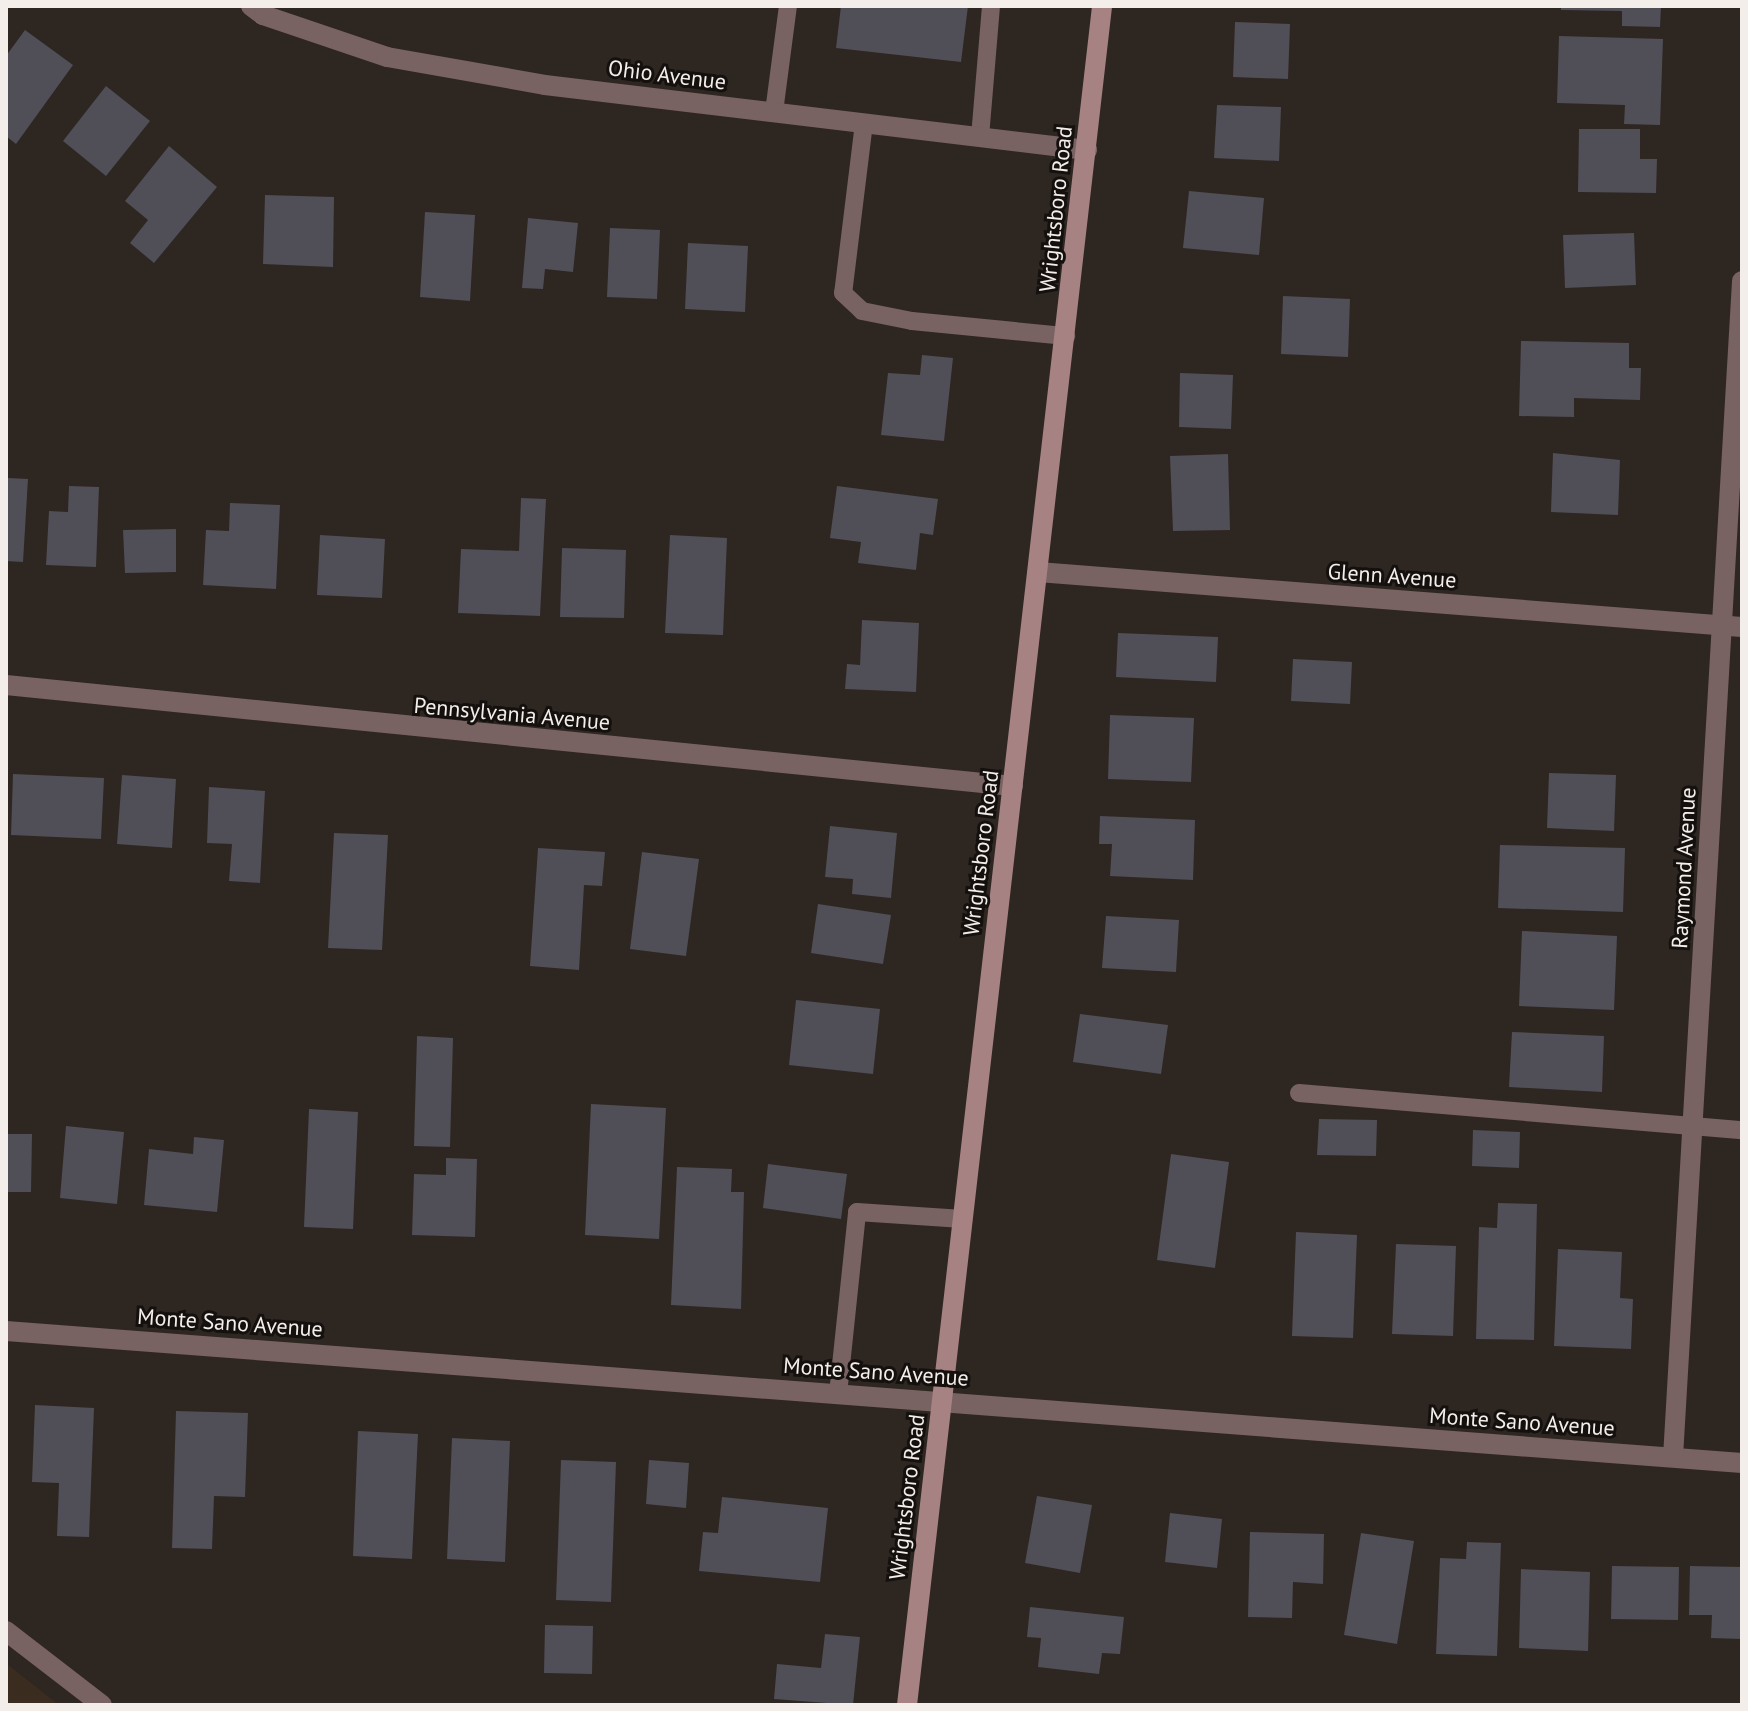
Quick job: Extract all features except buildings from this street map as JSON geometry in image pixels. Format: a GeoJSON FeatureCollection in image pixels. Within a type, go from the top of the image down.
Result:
{"type":"FeatureCollection","features":[{"type":"Feature","properties":{"kind":"main road","name":"Wrightsboro Road"},"geometry":{"type":"LineString","coordinates":[[907,1705],[1102,6]]}},
{"type":"Feature","properties":{"kind":"street","name":"Ohio Avenue"},"geometry":{"type":"LineString","coordinates":[[251,6],[263,15],[387,57],[545,85],[1087,150]]}},
{"type":"Feature","properties":{"kind":"street","name":"Raymond Avenue"},"geometry":{"type":"LineString","coordinates":[[1673,1457],[1693,1126],[1732,626],[1742,281]]}},
{"type":"Feature","properties":{"kind":"street","name":"Glenn Avenue"},"geometry":{"type":"LineString","coordinates":[[1038,572],[1732,626]]}},
{"type":"Feature","properties":{"kind":"street","name":"Pennsylvania Avenue"},"geometry":{"type":"LineString","coordinates":[[6,685],[1013,786]]}},
{"type":"Feature","properties":{"kind":"street","name":"Monte Sano Avenue"},"geometry":{"type":"LineString","coordinates":[[6,1331],[1742,1463]]}},
{"type":"Feature","properties":{"kind":"street"},"geometry":{"type":"LineString","coordinates":[[6,1631],[102,1705]]}},
{"type":"Feature","properties":{"kind":"lane"},"geometry":{"type":"LineString","coordinates":[[774,112],[788,6]]}},
{"type":"Feature","properties":{"kind":"lane"},"geometry":{"type":"LineString","coordinates":[[980,137],[991,6]]}},
{"type":"Feature","properties":{"kind":"lane"},"geometry":{"type":"LineString","coordinates":[[864,123],[843,293],[862,311],[900,319],[1066,336]]}},
{"type":"Feature","properties":{"kind":"lane"},"geometry":{"type":"LineString","coordinates":[[1299,1093],[1742,1130]]}},
{"type":"Feature","properties":{"kind":"lane"},"geometry":{"type":"LineString","coordinates":[[838,1394],[857,1212],[963,1219]]}},
{"type":"Feature","properties":{"kind":"shaded area"},"geometry":{"type":"Polygon","coordinates":[[[6,1663],[59,1705],[6,1705],[6,1663]]]}}]}
